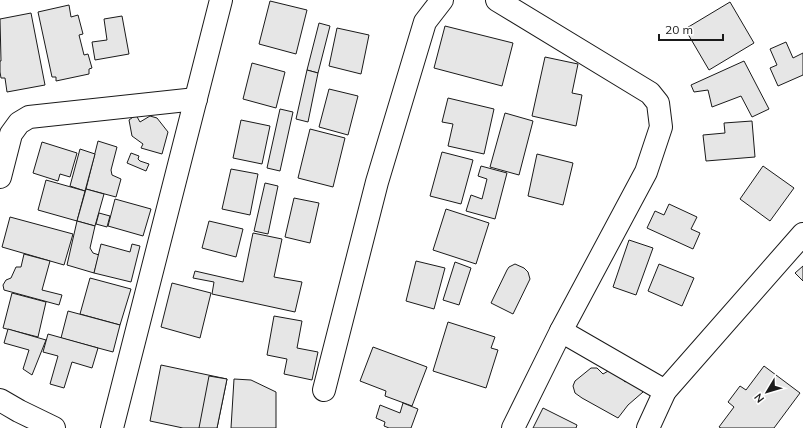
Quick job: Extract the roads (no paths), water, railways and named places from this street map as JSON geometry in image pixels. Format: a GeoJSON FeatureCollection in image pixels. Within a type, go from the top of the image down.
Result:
{"type":"FeatureCollection","features":[{"type":"Feature","properties":{"kind":"street"},"geometry":{"type":"LineString","coordinates":[[112,428],[221,0]]}},
{"type":"Feature","properties":{"kind":"street"},"geometry":{"type":"LineString","coordinates":[[324,390],[377,182],[422,30],[425,22],[442,0]]}},
{"type":"Feature","properties":{"kind":"street"},"geometry":{"type":"LineString","coordinates":[[497,0],[650,93],[658,102],[661,127],[646,172],[561,331],[513,428]]}},
{"type":"Feature","properties":{"kind":"street"},"geometry":{"type":"LineString","coordinates":[[0,177],[11,134],[19,123],[29,117],[196,99]]}},
{"type":"Feature","properties":{"kind":"street"},"geometry":{"type":"LineString","coordinates":[[649,428],[665,391],[803,234]]}},
{"type":"Feature","properties":{"kind":"street"},"geometry":{"type":"LineString","coordinates":[[561,331],[665,391]]}},
{"type":"Feature","properties":{"kind":"street"},"geometry":{"type":"LineString","coordinates":[[0,400],[54,428]]}}]}
